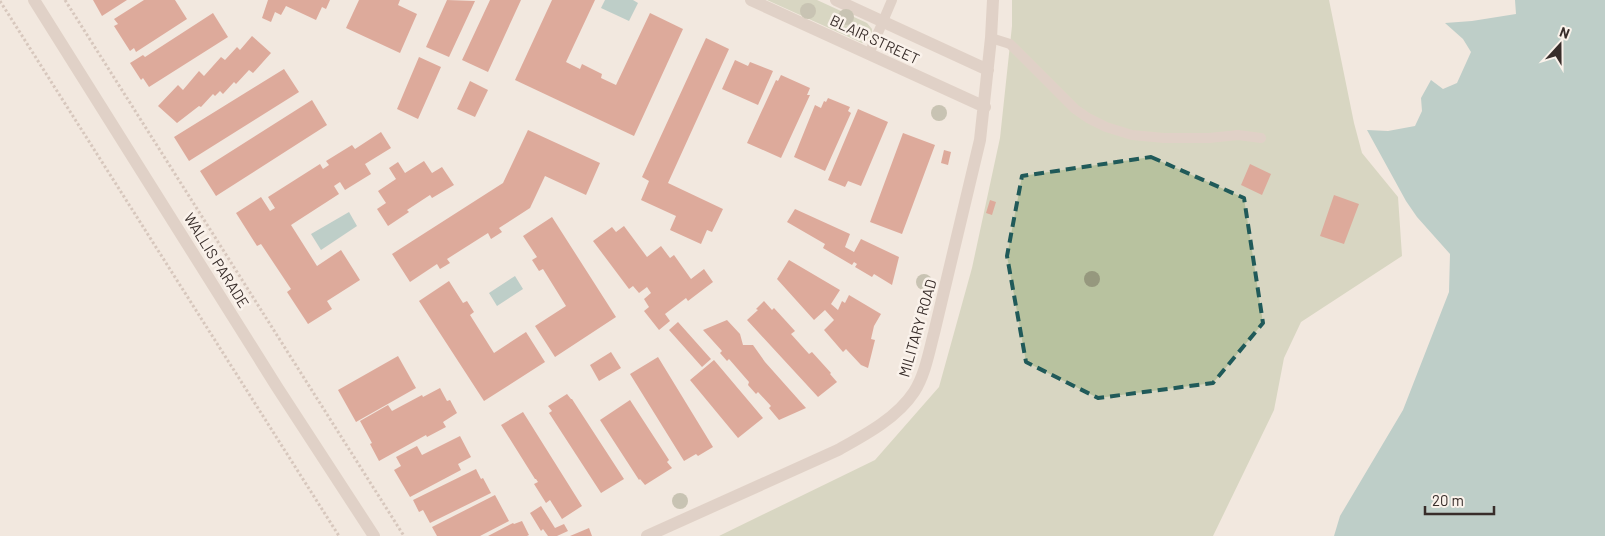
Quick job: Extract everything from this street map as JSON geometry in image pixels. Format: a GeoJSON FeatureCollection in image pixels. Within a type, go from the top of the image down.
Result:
{"type":"FeatureCollection","features":[{"type":"Feature","properties":{"kind":"street","name":"WALLIS PARADE"},"geometry":{"type":"LineString","coordinates":[[34,0],[277,386],[374,536]]}},
{"type":"Feature","properties":{"kind":"street","name":"BLAIR STREET"},"geometry":{"type":"LineString","coordinates":[[751,0],[985,107]]}},
{"type":"Feature","properties":{"kind":"street","name":"BLAIR STREET"},"geometry":{"type":"LineString","coordinates":[[836,0],[988,70]]}},
{"type":"Feature","properties":{"kind":"street","name":"MILITARY ROAD"},"geometry":{"type":"LineString","coordinates":[[647,536],[838,450],[868,433],[907,402],[915,390],[934,333],[980,140],[985,107],[993,0]]}},
{"type":"Feature","properties":{"kind":"lane"},"geometry":{"type":"LineString","coordinates":[[869,54],[892,0]]}},
{"type":"Feature","properties":{"kind":"lane"},"geometry":{"type":"LineString","coordinates":[[991,38],[1010,44],[1074,109],[1106,127],[1132,135],[1164,138],[1209,138],[1238,135],[1261,138]]}},
{"type":"Feature","properties":{"kind":"path"},"geometry":{"type":"LineString","coordinates":[[64,0],[404,536]]}},
{"type":"Feature","properties":{"kind":"path"},"geometry":{"type":"LineString","coordinates":[[0,1],[339,536]]}},
{"type":"Feature","properties":{"kind":"highlighted area"},"geometry":{"type":"Polygon","coordinates":[[[1151,157],[1244,198],[1263,323],[1213,383],[1098,398],[1026,362],[1007,256],[1022,176],[1151,157]]]}},
{"type":"Feature","properties":{"kind":"green space"},"geometry":{"type":"Polygon","coordinates":[[[767,0],[817,0],[867,23],[872,29],[871,37],[867,42],[862,43],[767,0]]]}},
{"type":"Feature","properties":{"kind":"green space"},"geometry":{"type":"Polygon","coordinates":[[[1012,0],[1329,0],[1362,153],[1398,197],[1402,256],[1301,322],[1284,358],[1274,410],[1213,536],[719,536],[875,460],[939,387],[972,268],[1000,138],[1012,26],[1012,0]]]}},
{"type":"Feature","properties":{"kind":"water"},"geometry":{"type":"Polygon","coordinates":[[[605,0],[633,0],[638,3],[629,21],[601,8],[605,0]]]}},
{"type":"Feature","properties":{"kind":"water"},"geometry":{"type":"Polygon","coordinates":[[[1515,0],[1605,0],[1605,536],[1334,536],[1340,516],[1403,410],[1449,292],[1450,254],[1417,217],[1406,201],[1367,130],[1388,131],[1415,126],[1422,111],[1421,98],[1431,80],[1443,89],[1457,83],[1471,52],[1463,39],[1445,23],[1516,14],[1515,0]]]}},
{"type":"Feature","properties":{"kind":"water"},"geometry":{"type":"Polygon","coordinates":[[[349,212],[357,226],[321,250],[311,234],[349,212]]]}},
{"type":"Feature","properties":{"kind":"water"},"geometry":{"type":"Polygon","coordinates":[[[515,276],[523,289],[497,306],[489,293],[515,276]]]}},
{"type":"Feature","properties":{"kind":"building"},"geometry":{"type":"Polygon","coordinates":[[[93,0],[127,0],[102,16],[93,0]]]}},
{"type":"Feature","properties":{"kind":"building"},"geometry":{"type":"Polygon","coordinates":[[[144,0],[175,0],[187,19],[136,52],[134,48],[130,51],[114,26],[118,24],[114,19],[144,0]]]}},
{"type":"Feature","properties":{"kind":"building"},"geometry":{"type":"Polygon","coordinates":[[[268,0],[330,0],[326,9],[322,7],[316,20],[286,6],[281,15],[275,12],[271,22],[262,18],[268,0]]]}},
{"type":"Feature","properties":{"kind":"building"},"geometry":{"type":"Polygon","coordinates":[[[359,0],[400,0],[398,5],[417,14],[400,53],[346,28],[359,0]]]}},
{"type":"Feature","properties":{"kind":"building"},"geometry":{"type":"Polygon","coordinates":[[[447,0],[475,1],[449,57],[426,47],[447,0]]]}},
{"type":"Feature","properties":{"kind":"building"},"geometry":{"type":"Polygon","coordinates":[[[490,0],[521,0],[488,72],[462,60],[490,0]]]}},
{"type":"Feature","properties":{"kind":"building"},"geometry":{"type":"Polygon","coordinates":[[[552,0],[595,0],[566,62],[580,69],[582,64],[602,74],[601,78],[616,85],[650,13],[683,29],[634,136],[515,80],[552,0]]]}},
{"type":"Feature","properties":{"kind":"building"},"geometry":{"type":"Polygon","coordinates":[[[213,13],[228,37],[149,87],[143,78],[141,80],[130,63],[143,55],[145,57],[213,13]]]}},
{"type":"Feature","properties":{"kind":"building"},"geometry":{"type":"Polygon","coordinates":[[[252,36],[271,53],[253,73],[249,70],[223,94],[220,91],[215,96],[213,94],[201,107],[199,106],[177,123],[158,106],[178,85],[183,90],[199,71],[204,76],[221,57],[225,60],[237,47],[240,50],[252,36]]]}},
{"type":"Feature","properties":{"kind":"building"},"geometry":{"type":"Polygon","coordinates":[[[706,38],[729,49],[668,183],[723,209],[712,232],[707,230],[701,244],[670,230],[676,216],[641,200],[649,181],[642,177],[706,38]]]}},
{"type":"Feature","properties":{"kind":"building"},"geometry":{"type":"Polygon","coordinates":[[[419,57],[441,67],[418,119],[397,109],[419,57]]]}},
{"type":"Feature","properties":{"kind":"building"},"geometry":{"type":"Polygon","coordinates":[[[735,60],[748,66],[750,62],[773,71],[758,105],[722,89],[735,60]]]}},
{"type":"Feature","properties":{"kind":"building"},"geometry":{"type":"Polygon","coordinates":[[[284,69],[299,92],[189,161],[174,137],[284,69]]]}},
{"type":"Feature","properties":{"kind":"building"},"geometry":{"type":"Polygon","coordinates":[[[781,75],[810,88],[807,95],[810,95],[781,158],[747,143],[776,80],[778,81],[781,75]]]}},
{"type":"Feature","properties":{"kind":"building"},"geometry":{"type":"Polygon","coordinates":[[[470,81],[488,90],[475,117],[457,109],[470,81]]]}},
{"type":"Feature","properties":{"kind":"building"},"geometry":{"type":"Polygon","coordinates":[[[828,98],[850,107],[848,111],[851,113],[825,171],[794,157],[815,105],[821,108],[824,101],[826,102],[828,98]]]}},
{"type":"Feature","properties":{"kind":"building"},"geometry":{"type":"Polygon","coordinates":[[[312,100],[327,125],[216,196],[200,171],[312,100]]]}},
{"type":"Feature","properties":{"kind":"building"},"geometry":{"type":"Polygon","coordinates":[[[858,109],[888,122],[861,186],[848,181],[845,187],[828,180],[858,109]]]}},
{"type":"Feature","properties":{"kind":"building"},"geometry":{"type":"Polygon","coordinates":[[[528,130],[600,163],[586,195],[545,176],[530,208],[499,228],[502,232],[491,239],[488,233],[447,259],[450,263],[440,269],[437,264],[410,282],[392,254],[503,183],[528,130]]]}},
{"type":"Feature","properties":{"kind":"building"},"geometry":{"type":"Polygon","coordinates":[[[381,132],[391,148],[365,164],[371,174],[345,190],[340,182],[334,186],[339,194],[291,225],[317,266],[341,250],[360,280],[327,301],[332,309],[308,324],[287,292],[291,289],[261,244],[257,246],[236,213],[261,197],[270,211],[275,208],[268,197],[320,164],[323,169],[329,165],[326,161],[352,145],[355,149],[381,132]]]}},
{"type":"Feature","properties":{"kind":"building"},"geometry":{"type":"Polygon","coordinates":[[[903,133],[935,145],[902,234],[870,222],[903,133]]]}},
{"type":"Feature","properties":{"kind":"building"},"geometry":{"type":"Polygon","coordinates":[[[944,150],[951,152],[948,165],[941,163],[944,150]]]}},
{"type":"Feature","properties":{"kind":"building"},"geometry":{"type":"Polygon","coordinates":[[[424,161],[432,173],[442,167],[454,185],[432,198],[430,195],[407,210],[409,212],[388,226],[377,209],[386,203],[378,191],[396,179],[389,168],[398,162],[405,173],[424,161]]]}},
{"type":"Feature","properties":{"kind":"building"},"geometry":{"type":"Polygon","coordinates":[[[1250,164],[1271,174],[1262,195],[1241,185],[1250,164]]]}},
{"type":"Feature","properties":{"kind":"building"},"geometry":{"type":"Polygon","coordinates":[[[1334,195],[1359,204],[1344,244],[1320,236],[1334,195]]]}},
{"type":"Feature","properties":{"kind":"building"},"geometry":{"type":"Polygon","coordinates":[[[990,200],[996,202],[992,215],[986,213],[990,200]]]}},
{"type":"Feature","properties":{"kind":"building"},"geometry":{"type":"Polygon","coordinates":[[[795,209],[850,234],[845,247],[854,252],[861,239],[899,257],[892,285],[874,274],[872,277],[855,267],[857,264],[854,262],[852,265],[823,248],[825,244],[787,222],[795,209]]]}},
{"type":"Feature","properties":{"kind":"building"},"geometry":{"type":"Polygon","coordinates":[[[552,217],[616,317],[555,357],[535,326],[566,306],[543,269],[539,271],[532,260],[537,257],[523,236],[552,217]]]}},
{"type":"Feature","properties":{"kind":"building"},"geometry":{"type":"Polygon","coordinates":[[[624,226],[647,257],[661,246],[670,258],[674,255],[691,279],[704,269],[713,282],[688,301],[686,298],[665,314],[670,321],[659,330],[644,311],[649,307],[644,299],[651,293],[647,287],[639,293],[633,286],[629,289],[593,241],[612,227],[616,232],[624,226]]]}},
{"type":"Feature","properties":{"kind":"building"},"geometry":{"type":"Polygon","coordinates":[[[789,260],[840,290],[831,304],[838,310],[842,301],[845,303],[849,295],[881,314],[874,326],[871,339],[875,340],[868,368],[861,365],[846,349],[843,352],[824,330],[834,320],[825,310],[814,320],[777,279],[789,260]]]}},
{"type":"Feature","properties":{"kind":"building"},"geometry":{"type":"Polygon","coordinates":[[[449,281],[463,303],[467,301],[474,312],[470,315],[494,353],[526,332],[545,362],[484,401],[419,301],[449,281]]]}},
{"type":"Feature","properties":{"kind":"building"},"geometry":{"type":"Polygon","coordinates":[[[764,301],[772,310],[774,308],[795,331],[791,334],[809,354],[812,352],[837,382],[818,397],[747,320],[758,310],[756,309],[764,301]]]}},
{"type":"Feature","properties":{"kind":"building"},"geometry":{"type":"Polygon","coordinates":[[[727,320],[740,334],[743,345],[753,345],[765,362],[806,408],[779,420],[769,408],[771,406],[758,392],[756,394],[748,385],[749,382],[729,359],[727,361],[720,353],[722,351],[703,330],[727,320]]]}},
{"type":"Feature","properties":{"kind":"building"},"geometry":{"type":"Polygon","coordinates":[[[678,322],[711,359],[702,367],[669,330],[678,322]]]}},
{"type":"Feature","properties":{"kind":"building"},"geometry":{"type":"Polygon","coordinates":[[[611,352],[621,368],[599,381],[590,365],[611,352]]]}},
{"type":"Feature","properties":{"kind":"building"},"geometry":{"type":"Polygon","coordinates":[[[398,356],[416,388],[356,422],[338,390],[398,356]]]}},
{"type":"Feature","properties":{"kind":"building"},"geometry":{"type":"Polygon","coordinates":[[[658,357],[713,447],[698,456],[696,454],[684,461],[630,374],[658,357]]]}},
{"type":"Feature","properties":{"kind":"building"},"geometry":{"type":"Polygon","coordinates":[[[714,360],[763,418],[738,438],[690,380],[714,360]]]}},
{"type":"Feature","properties":{"kind":"building"},"geometry":{"type":"Polygon","coordinates":[[[440,388],[447,401],[450,400],[457,413],[443,422],[446,427],[427,437],[426,435],[379,461],[360,421],[388,405],[392,411],[440,388]]]}},
{"type":"Feature","properties":{"kind":"building"},"geometry":{"type":"Polygon","coordinates":[[[567,394],[624,479],[601,493],[549,413],[552,411],[548,406],[567,394]]]}},
{"type":"Feature","properties":{"kind":"building"},"geometry":{"type":"Polygon","coordinates":[[[630,400],[669,460],[667,462],[672,468],[645,485],[639,480],[600,420],[630,400]]]}},
{"type":"Feature","properties":{"kind":"building"},"geometry":{"type":"Polygon","coordinates":[[[523,412],[582,506],[562,519],[550,500],[546,503],[534,484],[538,482],[501,425],[523,412]]]}},
{"type":"Feature","properties":{"kind":"building"},"geometry":{"type":"Polygon","coordinates":[[[460,436],[471,457],[458,464],[461,470],[410,497],[394,470],[401,466],[396,457],[417,446],[422,455],[460,436]]]}},
{"type":"Feature","properties":{"kind":"building"},"geometry":{"type":"Polygon","coordinates":[[[476,469],[491,493],[430,523],[423,510],[419,512],[413,500],[476,469]]]}},
{"type":"Feature","properties":{"kind":"building"},"geometry":{"type":"Polygon","coordinates":[[[495,495],[509,521],[480,536],[437,536],[432,527],[495,495]]]}},
{"type":"Feature","properties":{"kind":"building"},"geometry":{"type":"Polygon","coordinates":[[[541,506],[555,528],[564,524],[568,531],[557,536],[548,536],[543,529],[541,531],[530,513],[541,506]]]}},
{"type":"Feature","properties":{"kind":"building"},"geometry":{"type":"Polygon","coordinates":[[[522,521],[529,535],[527,536],[488,536],[513,523],[522,521]]]}},
{"type":"Feature","properties":{"kind":"building"},"geometry":{"type":"Polygon","coordinates":[[[589,528],[592,536],[570,536],[589,528]]]}}]}
